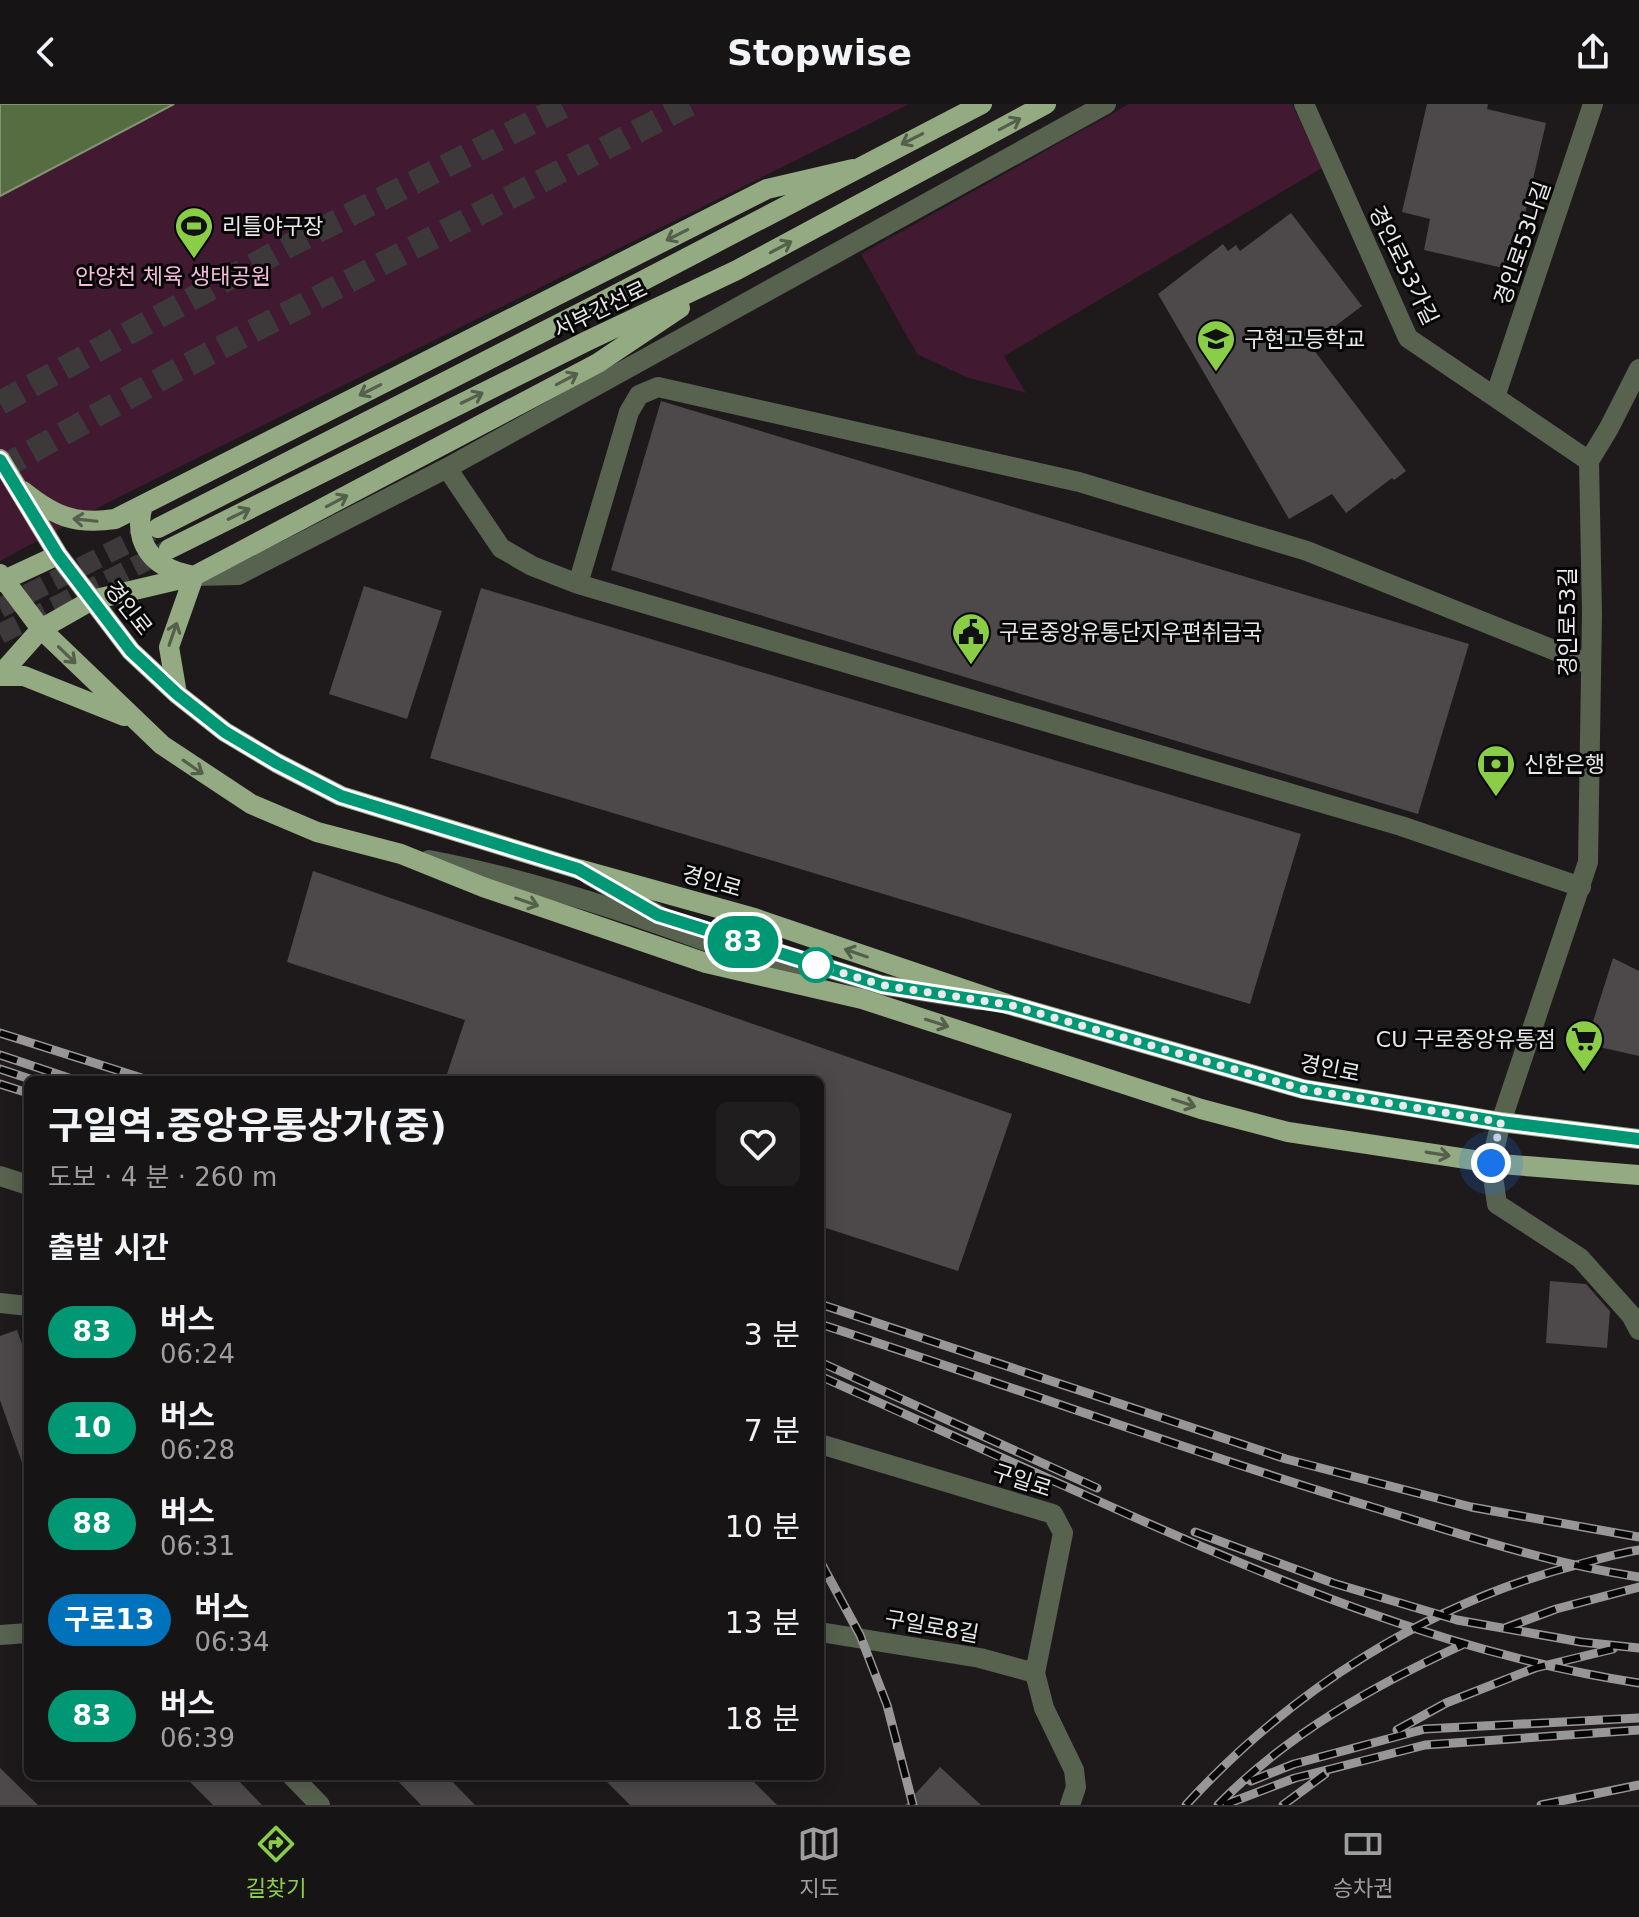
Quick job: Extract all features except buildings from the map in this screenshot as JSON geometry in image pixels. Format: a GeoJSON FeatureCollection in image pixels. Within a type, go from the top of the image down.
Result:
{"type":"FeatureCollection","features":[{"type":"Feature","properties":{"kind":"main road","name":"서부간선로"},"geometry":{"type":"LineString","coordinates":[[158,528],[982,104]]}},
{"type":"Feature","properties":{"kind":"main road","name":"서부간선로"},"geometry":{"type":"LineString","coordinates":[[169,549],[737,270],[1046,104]]}},
{"type":"Feature","properties":{"kind":"main road"},"geometry":{"type":"LineString","coordinates":[[12,483],[47,510],[77,520],[94,522],[115,519],[767,189],[853,169]]}},
{"type":"Feature","properties":{"kind":"main road"},"geometry":{"type":"LineString","coordinates":[[0,675],[41,629],[92,600],[194,576],[598,363],[737,270]]}},
{"type":"Feature","properties":{"kind":"main road","name":"경인로"},"geometry":{"type":"LineString","coordinates":[[0,459],[58,555],[131,651],[177,694],[238,740],[341,796],[578,869],[754,918],[1010,1005],[1303,1089],[1501,1122],[1639,1139]]}},
{"type":"Feature","properties":{"kind":"main road"},"geometry":{"type":"LineString","coordinates":[[143,505],[139,534],[144,549],[173,572],[194,576]]}},
{"type":"Feature","properties":{"kind":"main road"},"geometry":{"type":"LineString","coordinates":[[58,555],[1,578],[41,629],[162,745],[251,804],[317,832],[401,854],[483,887],[706,963],[862,999],[1201,1109],[1288,1132],[1491,1163],[1639,1175]]}},
{"type":"Feature","properties":{"kind":"main road"},"geometry":{"type":"LineString","coordinates":[[177,694],[169,647],[194,576]]}},
{"type":"Feature","properties":{"kind":"main road"},"geometry":{"type":"LineString","coordinates":[[0,675],[24,676],[132,719]]}},
{"type":"Feature","properties":{"kind":"street"},"geometry":{"type":"LineString","coordinates":[[194,576],[238,575],[447,468],[1106,104]]}},
{"type":"Feature","properties":{"kind":"street","name":"경인로53가길"},"geometry":{"type":"LineString","coordinates":[[1304,104],[1408,338],[1589,461]]}},
{"type":"Feature","properties":{"kind":"street","name":"경인로53나길"},"geometry":{"type":"LineString","coordinates":[[1495,397],[1593,104]]}},
{"type":"Feature","properties":{"kind":"street"},"geometry":{"type":"LineString","coordinates":[[1589,461],[1639,369]]}},
{"type":"Feature","properties":{"kind":"street"},"geometry":{"type":"LineString","coordinates":[[578,584],[629,412],[639,395],[658,387],[1079,482],[1307,551],[1591,665]]}},
{"type":"Feature","properties":{"kind":"street","name":"경인로53길"},"geometry":{"type":"LineString","coordinates":[[1491,1163],[1501,1122],[1588,862],[1591,665],[1589,461]]}},
{"type":"Feature","properties":{"kind":"street"},"geometry":{"type":"LineString","coordinates":[[447,468],[501,548],[532,566],[578,584],[1401,826],[1581,887]]}},
{"type":"Feature","properties":{"kind":"street"},"geometry":{"type":"LineString","coordinates":[[1491,1163],[1497,1204],[1580,1258],[1631,1315],[1639,1330]]}},
{"type":"Feature","properties":{"kind":"street"},"geometry":{"type":"LineString","coordinates":[[0,1176],[24,1184]]}},
{"type":"Feature","properties":{"kind":"street"},"geometry":{"type":"LineString","coordinates":[[0,1303],[24,1306]]}},
{"type":"Feature","properties":{"kind":"street","name":"구일로"},"geometry":{"type":"LineString","coordinates":[[824,1445],[1053,1514],[1063,1533],[1035,1673]]}},
{"type":"Feature","properties":{"kind":"street"},"geometry":{"type":"LineString","coordinates":[[0,1635],[24,1633]]}},
{"type":"Feature","properties":{"kind":"street","name":"구일로8길"},"geometry":{"type":"LineString","coordinates":[[824,1633],[980,1658],[1035,1673]]}},
{"type":"Feature","properties":{"kind":"street"},"geometry":{"type":"LineString","coordinates":[[1035,1673],[1044,1708],[1074,1770],[1076,1787],[1070,1805]]}},
{"type":"Feature","properties":{"kind":"street"},"geometry":{"type":"LineString","coordinates":[[296,1780],[320,1805]]}},
{"type":"Feature","properties":{"kind":"green space","name":"안양천 체육 생태공원"},"geometry":{"type":"Polygon","coordinates":[[[0,104],[909,104],[109,502],[0,561],[0,104]]]}},
{"type":"Feature","properties":{"kind":"green space"},"geometry":{"type":"Polygon","coordinates":[[[1129,104],[1292,104],[1322,168],[1004,356],[1026,393],[966,377],[917,354],[861,254],[1129,104]]]}},
{"type":"Feature","properties":{"kind":"shaded area"},"geometry":{"type":"Polygon","coordinates":[[[0,104],[174,104],[0,196],[0,104]]]}},
{"type":"Feature","properties":{"kind":"tunnel"},"geometry":{"type":"LineString","coordinates":[[0,403],[294,243],[568,104]]}},
{"type":"Feature","properties":{"kind":"tunnel"},"geometry":{"type":"LineString","coordinates":[[0,469],[172,373],[690,104]]}},
{"type":"Feature","properties":{"kind":"tunnel"},"geometry":{"type":"LineString","coordinates":[[0,608],[158,528]]}},
{"type":"Feature","properties":{"kind":"tunnel"},"geometry":{"type":"LineString","coordinates":[[0,634],[168,550]]}},
{"type":"Feature","properties":{"kind":"railway"},"geometry":{"type":"LineString","coordinates":[[0,1033],[135,1076]]}},
{"type":"Feature","properties":{"kind":"railway"},"geometry":{"type":"LineString","coordinates":[[0,1055],[63,1076]]}},
{"type":"Feature","properties":{"kind":"railway"},"geometry":{"type":"LineString","coordinates":[[0,1069],[24,1077]]}},
{"type":"Feature","properties":{"kind":"railway"},"geometry":{"type":"LineString","coordinates":[[0,1084],[24,1092]]}},
{"type":"Feature","properties":{"kind":"railway"},"geometry":{"type":"LineString","coordinates":[[824,1305],[1286,1459],[1471,1507],[1639,1537]]}},
{"type":"Feature","properties":{"kind":"railway"},"geometry":{"type":"LineString","coordinates":[[824,1325],[1291,1482],[1533,1555],[1639,1577]]}},
{"type":"Feature","properties":{"kind":"railway"},"geometry":{"type":"LineString","coordinates":[[824,1364],[1097,1488]]}},
{"type":"Feature","properties":{"kind":"railway"},"geometry":{"type":"LineString","coordinates":[[824,1378],[1294,1585],[1429,1633],[1498,1653],[1639,1683]]}},
{"type":"Feature","properties":{"kind":"railway"},"geometry":{"type":"LineString","coordinates":[[1195,1532],[1333,1583],[1457,1620],[1581,1642],[1639,1648]]}},
{"type":"Feature","properties":{"kind":"railway"},"geometry":{"type":"LineString","coordinates":[[1186,1805],[1270,1724],[1365,1656],[1416,1627],[1524,1581],[1639,1550]]}},
{"type":"Feature","properties":{"kind":"railway"},"geometry":{"type":"LineString","coordinates":[[824,1568],[860,1635],[887,1705],[913,1805]]}},
{"type":"Feature","properties":{"kind":"railway"},"geometry":{"type":"LineString","coordinates":[[1505,1628],[1556,1609],[1639,1587]]}},
{"type":"Feature","properties":{"kind":"railway"},"geometry":{"type":"LineString","coordinates":[[1218,1805],[1273,1756],[1334,1713],[1398,1676],[1464,1644]]}},
{"type":"Feature","properties":{"kind":"railway"},"geometry":{"type":"LineString","coordinates":[[1397,1730],[1446,1703],[1535,1668],[1613,1649]]}},
{"type":"Feature","properties":{"kind":"railway"},"geometry":{"type":"LineString","coordinates":[[1251,1781],[1294,1764],[1425,1729],[1639,1718]]}},
{"type":"Feature","properties":{"kind":"railway"},"geometry":{"type":"LineString","coordinates":[[1224,1805],[1295,1778],[1425,1745],[1639,1730]]}},
{"type":"Feature","properties":{"kind":"railway"},"geometry":{"type":"LineString","coordinates":[[1283,1805],[1325,1774]]}},
{"type":"Feature","properties":{"kind":"railway"},"geometry":{"type":"LineString","coordinates":[[1541,1805],[1639,1785]]}},
{"type":"Feature","properties":{"kind":"bus line","name":"83"},"geometry":{"type":"LineString","coordinates":[[0,460],[58,555],[131,651],[177,694],[225,732],[341,796],[578,869],[658,915],[882,985],[1010,1005],[1303,1089],[1501,1122],[1639,1139]]}},
{"type":"Feature","properties":{"kind":"place","name":"리틀야구장"},"geometry":{"type":"Point","coordinates":[194,260]}},
{"type":"Feature","properties":{"kind":"place","name":"구현고등학교"},"geometry":{"type":"Point","coordinates":[1216,373]}},
{"type":"Feature","properties":{"kind":"place","name":"구로중앙유통단지우편취급국"},"geometry":{"type":"Point","coordinates":[971,666]}},
{"type":"Feature","properties":{"kind":"place","name":"신한은행"},"geometry":{"type":"Point","coordinates":[1496,798]}},
{"type":"Feature","properties":{"kind":"place","name":"CU 구로중앙유통점"},"geometry":{"type":"Point","coordinates":[1584,1073]}},
{"type":"Feature","properties":{"kind":"route"},"geometry":{"type":"LineString","coordinates":[[816,965],[882,985],[1010,1005],[1303,1089],[1501,1122],[1491,1163]]}}]}
